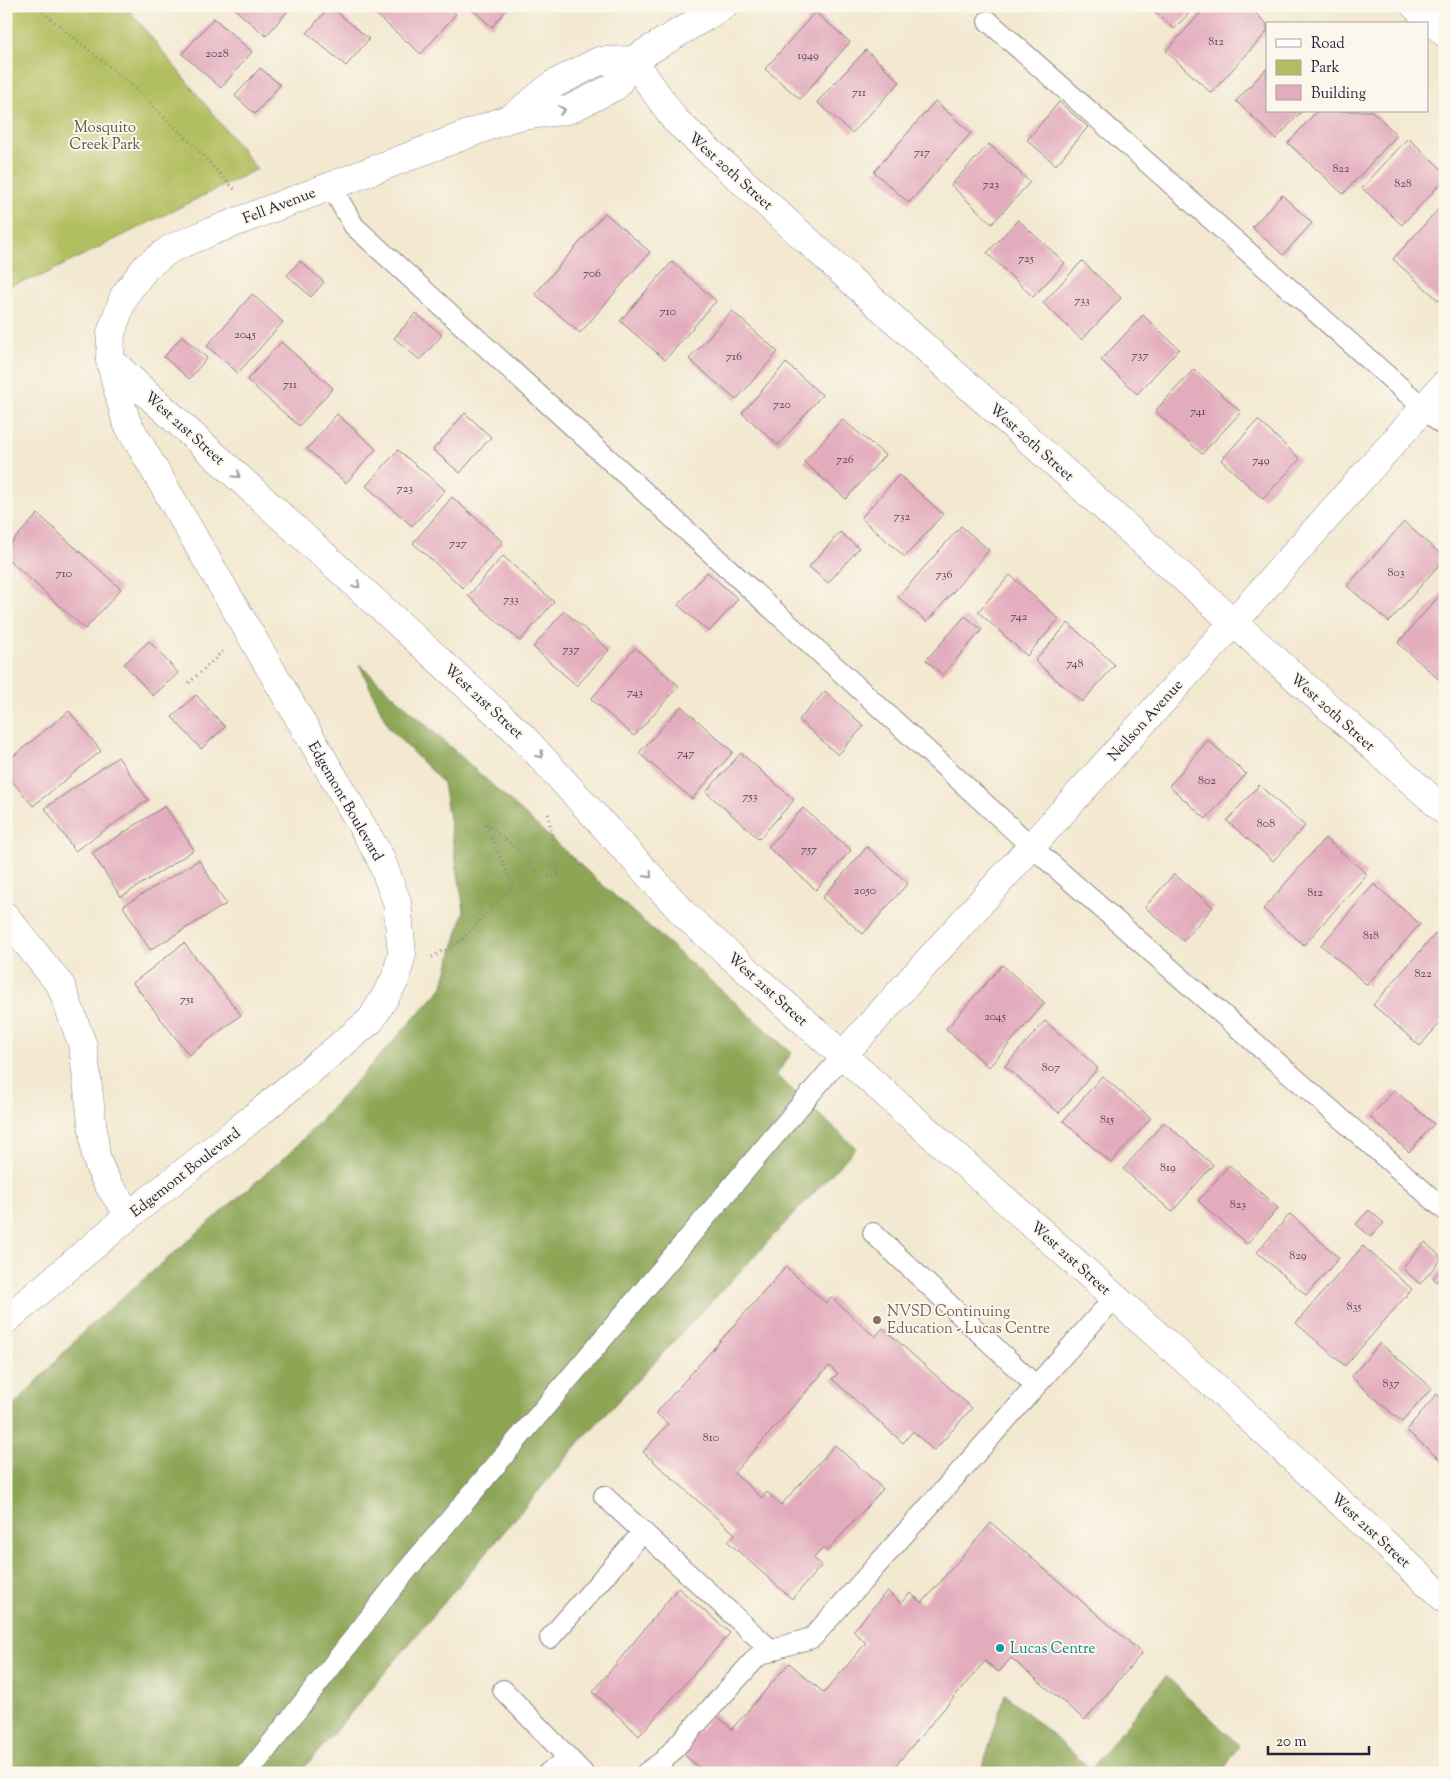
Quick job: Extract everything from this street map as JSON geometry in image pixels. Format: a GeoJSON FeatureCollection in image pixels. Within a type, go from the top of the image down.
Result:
{"type":"FeatureCollection","features":[{"type":"Feature","properties":{"kind":"street","name":"Fell Avenue"},"geometry":{"type":"LineString","coordinates":[[110,360],[110,333],[124,296],[146,267],[170,249],[227,225],[513,117],[568,110],[616,86],[633,60],[723,6]]}},
{"type":"Feature","properties":{"kind":"street"},"geometry":{"type":"LineString","coordinates":[[1415,6],[1445,33]]}},
{"type":"Feature","properties":{"kind":"street","name":"West 20th Street"},"geometry":{"type":"LineString","coordinates":[[633,60],[675,120],[909,333],[1445,812]]}},
{"type":"Feature","properties":{"kind":"street","name":"West 21st Street"},"geometry":{"type":"LineString","coordinates":[[110,360],[522,736],[687,917],[1229,1398],[1445,1599]]}},
{"type":"Feature","properties":{"kind":"street","name":"Edgemont Boulevard"},"geometry":{"type":"LineString","coordinates":[[6,1320],[130,1215],[259,1113],[371,1020],[395,980],[402,954],[397,902],[380,857],[126,421],[110,360]]}},
{"type":"Feature","properties":{"kind":"street","name":"Neilson Avenue"},"geometry":{"type":"LineString","coordinates":[[843,1055],[1233,623],[1445,384]]}},
{"type":"Feature","properties":{"kind":"street"},"geometry":{"type":"LineString","coordinates":[[6,917],[61,986],[83,1046],[99,1168],[104,1179],[130,1215]]}},
{"type":"Feature","properties":{"kind":"lane"},"geometry":{"type":"LineString","coordinates":[[988,21],[1445,427]]}},
{"type":"Feature","properties":{"kind":"lane"},"geometry":{"type":"LineString","coordinates":[[331,186],[354,226],[1031,846],[1445,1210]]}},
{"type":"Feature","properties":{"kind":"lane"},"geometry":{"type":"LineString","coordinates":[[248,1773],[402,1576],[843,1055]]}},
{"type":"Feature","properties":{"kind":"lane"},"geometry":{"type":"LineString","coordinates":[[873,1233],[1036,1386]]}},
{"type":"Feature","properties":{"kind":"lane"},"geometry":{"type":"LineString","coordinates":[[646,1773],[663,1761],[757,1657],[812,1638],[1115,1297]]}},
{"type":"Feature","properties":{"kind":"lane"},"geometry":{"type":"LineString","coordinates":[[604,1496],[772,1651]]}},
{"type":"Feature","properties":{"kind":"lane"},"geometry":{"type":"LineString","coordinates":[[550,1638],[643,1532]]}},
{"type":"Feature","properties":{"kind":"lane"},"geometry":{"type":"LineString","coordinates":[[503,1690],[583,1773]]}},
{"type":"Feature","properties":{"kind":"lane"},"geometry":{"type":"LineString","coordinates":[[548,1773],[569,1758]]}},
{"type":"Feature","properties":{"kind":"path"},"geometry":{"type":"LineString","coordinates":[[35,6],[126,80],[196,148],[238,194]]}},
{"type":"Feature","properties":{"kind":"path"},"geometry":{"type":"LineString","coordinates":[[189,683],[227,647]]}},
{"type":"Feature","properties":{"kind":"path"},"geometry":{"type":"LineString","coordinates":[[430,959],[461,941],[512,885],[485,824],[517,849],[543,879],[558,874],[548,809]]}},
{"type":"Feature","properties":{"kind":"green space","name":"Mosquito Creek Park"},"geometry":{"type":"Polygon","coordinates":[[[6,6],[126,6],[257,169],[39,277],[6,286],[6,6]]]}},
{"type":"Feature","properties":{"kind":"green space"},"geometry":{"type":"Polygon","coordinates":[[[359,664],[588,872],[792,1053],[776,1075],[856,1148],[585,1436],[300,1773],[6,1773],[6,1414],[85,1330],[294,1149],[442,988],[464,910],[443,783],[389,728],[359,664]]]}},
{"type":"Feature","properties":{"kind":"green space"},"geometry":{"type":"Polygon","coordinates":[[[1166,1676],[1239,1745],[1222,1773],[981,1773],[1005,1694],[1091,1769],[1166,1676]]]}},
{"type":"Feature","properties":{"kind":"building"},"geometry":{"type":"Polygon","coordinates":[[[231,6],[292,6],[266,36],[231,6]]]}},
{"type":"Feature","properties":{"kind":"building"},"geometry":{"type":"Polygon","coordinates":[[[330,6],[369,39],[346,66],[307,33],[330,6]]]}},
{"type":"Feature","properties":{"kind":"building"},"geometry":{"type":"Polygon","coordinates":[[[366,6],[448,6],[456,14],[421,54],[366,6]]]}},
{"type":"Feature","properties":{"kind":"building"},"geometry":{"type":"Polygon","coordinates":[[[468,6],[510,6],[492,27],[468,6]]]}},
{"type":"Feature","properties":{"kind":"building"},"geometry":{"type":"Polygon","coordinates":[[[1149,6],[1196,6],[1174,29],[1149,6]]]}},
{"type":"Feature","properties":{"kind":"building"},"geometry":{"type":"Polygon","coordinates":[[[1207,6],[1248,6],[1266,23],[1266,33],[1211,93],[1166,51],[1207,6]]]}},
{"type":"Feature","properties":{"kind":"building"},"geometry":{"type":"Polygon","coordinates":[[[815,12],[850,42],[800,99],[765,69],[815,12]]]}},
{"type":"Feature","properties":{"kind":"building"},"geometry":{"type":"Polygon","coordinates":[[[214,18],[252,52],[221,88],[182,54],[214,18]]]}},
{"type":"Feature","properties":{"kind":"building"},"geometry":{"type":"Polygon","coordinates":[[[866,50],[900,82],[852,133],[817,102],[866,50]]]}},
{"type":"Feature","properties":{"kind":"building"},"geometry":{"type":"Polygon","coordinates":[[[260,68],[280,85],[255,114],[235,96],[260,68]]]}},
{"type":"Feature","properties":{"kind":"building"},"geometry":{"type":"Polygon","coordinates":[[[1266,69],[1266,112],[1301,112],[1276,139],[1236,101],[1266,69]]]}},
{"type":"Feature","properties":{"kind":"building"},"geometry":{"type":"Polygon","coordinates":[[[935,101],[971,133],[909,203],[874,172],[935,101]]]}},
{"type":"Feature","properties":{"kind":"building"},"geometry":{"type":"Polygon","coordinates":[[[1059,102],[1088,127],[1056,165],[1027,140],[1059,102]]]}},
{"type":"Feature","properties":{"kind":"building"},"geometry":{"type":"Polygon","coordinates":[[[1316,112],[1373,112],[1397,135],[1343,194],[1288,143],[1316,112]]]}},
{"type":"Feature","properties":{"kind":"building"},"geometry":{"type":"Polygon","coordinates":[[[1408,138],[1445,172],[1445,179],[1402,225],[1362,188],[1408,138]]]}},
{"type":"Feature","properties":{"kind":"building"},"geometry":{"type":"Polygon","coordinates":[[[989,144],[1030,182],[992,224],[951,185],[989,144]]]}},
{"type":"Feature","properties":{"kind":"building"},"geometry":{"type":"Polygon","coordinates":[[[1282,195],[1312,223],[1283,255],[1252,227],[1282,195]]]}},
{"type":"Feature","properties":{"kind":"building"},"geometry":{"type":"Polygon","coordinates":[[[1445,202],[1445,295],[1439,301],[1393,259],[1445,202]]]}},
{"type":"Feature","properties":{"kind":"building"},"geometry":{"type":"Polygon","coordinates":[[[605,213],[650,252],[580,333],[535,294],[605,213]]]}},
{"type":"Feature","properties":{"kind":"building"},"geometry":{"type":"Polygon","coordinates":[[[1018,220],[1065,263],[1033,297],[987,253],[1018,220]]]}},
{"type":"Feature","properties":{"kind":"building"},"geometry":{"type":"Polygon","coordinates":[[[300,261],[324,282],[311,297],[287,275],[300,261]]]}},
{"type":"Feature","properties":{"kind":"building"},"geometry":{"type":"Polygon","coordinates":[[[1082,261],[1121,298],[1082,340],[1043,303],[1082,261]]]}},
{"type":"Feature","properties":{"kind":"building"},"geometry":{"type":"Polygon","coordinates":[[[672,262],[716,301],[665,360],[620,321],[672,262]]]}},
{"type":"Feature","properties":{"kind":"building"},"geometry":{"type":"Polygon","coordinates":[[[252,294],[283,322],[238,373],[207,346],[252,294]]]}},
{"type":"Feature","properties":{"kind":"building"},"geometry":{"type":"Polygon","coordinates":[[[732,311],[778,352],[736,400],[689,359],[732,311]]]}},
{"type":"Feature","properties":{"kind":"building"},"geometry":{"type":"Polygon","coordinates":[[[416,313],[442,335],[420,360],[394,338],[416,313]]]}},
{"type":"Feature","properties":{"kind":"building"},"geometry":{"type":"Polygon","coordinates":[[[1143,315],[1179,349],[1137,394],[1101,360],[1143,315]]]}},
{"type":"Feature","properties":{"kind":"building"},"geometry":{"type":"Polygon","coordinates":[[[182,336],[207,358],[189,379],[164,357],[182,336]]]}},
{"type":"Feature","properties":{"kind":"building"},"geometry":{"type":"Polygon","coordinates":[[[281,342],[333,388],[299,426],[247,380],[281,342]]]}},
{"type":"Feature","properties":{"kind":"building"},"geometry":{"type":"Polygon","coordinates":[[[786,363],[822,395],[778,445],[742,413],[786,363]]]}},
{"type":"Feature","properties":{"kind":"building"},"geometry":{"type":"Polygon","coordinates":[[[1194,369],[1241,412],[1202,454],[1155,411],[1194,369]]]}},
{"type":"Feature","properties":{"kind":"building"},"geometry":{"type":"Polygon","coordinates":[[[465,413],[491,437],[460,473],[433,450],[465,413]]]}},
{"type":"Feature","properties":{"kind":"building"},"geometry":{"type":"Polygon","coordinates":[[[337,414],[376,449],[346,483],[307,449],[337,414]]]}},
{"type":"Feature","properties":{"kind":"building"},"geometry":{"type":"Polygon","coordinates":[[[842,419],[885,455],[846,499],[804,462],[842,419]]]}},
{"type":"Feature","properties":{"kind":"building"},"geometry":{"type":"Polygon","coordinates":[[[1258,420],[1300,459],[1263,499],[1221,460],[1258,420]]]}},
{"type":"Feature","properties":{"kind":"building"},"geometry":{"type":"Polygon","coordinates":[[[398,450],[445,490],[412,526],[366,486],[398,450]]]}},
{"type":"Feature","properties":{"kind":"building"},"geometry":{"type":"Polygon","coordinates":[[[899,475],[943,514],[905,557],[861,518],[899,475]]]}},
{"type":"Feature","properties":{"kind":"building"},"geometry":{"type":"Polygon","coordinates":[[[452,497],[503,542],[463,588],[413,543],[452,497]]]}},
{"type":"Feature","properties":{"kind":"building"},"geometry":{"type":"Polygon","coordinates":[[[38,514],[121,589],[85,629],[6,557],[6,548],[38,514]]]}},
{"type":"Feature","properties":{"kind":"building"},"geometry":{"type":"Polygon","coordinates":[[[1404,522],[1445,558],[1389,622],[1347,586],[1404,522]]]}},
{"type":"Feature","properties":{"kind":"building"},"geometry":{"type":"Polygon","coordinates":[[[961,526],[989,550],[927,622],[898,597],[961,526]]]}},
{"type":"Feature","properties":{"kind":"building"},"geometry":{"type":"Polygon","coordinates":[[[840,532],[859,548],[828,583],[809,567],[840,532]]]}},
{"type":"Feature","properties":{"kind":"building"},"geometry":{"type":"Polygon","coordinates":[[[503,556],[554,602],[520,641],[468,596],[503,556]]]}},
{"type":"Feature","properties":{"kind":"building"},"geometry":{"type":"Polygon","coordinates":[[[707,572],[738,599],[709,632],[678,605],[707,572]]]}},
{"type":"Feature","properties":{"kind":"building"},"geometry":{"type":"Polygon","coordinates":[[[1010,575],[1059,619],[1027,656],[978,612],[1010,575]]]}},
{"type":"Feature","properties":{"kind":"building"},"geometry":{"type":"Polygon","coordinates":[[[1445,589],[1445,683],[1444,684],[1398,643],[1445,589]]]}},
{"type":"Feature","properties":{"kind":"building"},"geometry":{"type":"Polygon","coordinates":[[[564,611],[609,650],[577,686],[533,647],[564,611]]]}},
{"type":"Feature","properties":{"kind":"building"},"geometry":{"type":"Polygon","coordinates":[[[965,616],[982,630],[942,675],[926,660],[965,616]]]}},
{"type":"Feature","properties":{"kind":"building"},"geometry":{"type":"Polygon","coordinates":[[[1068,623],[1115,665],[1082,702],[1035,661],[1068,623]]]}},
{"type":"Feature","properties":{"kind":"building"},"geometry":{"type":"Polygon","coordinates":[[[149,641],[178,673],[153,696],[124,664],[149,641]]]}},
{"type":"Feature","properties":{"kind":"building"},"geometry":{"type":"Polygon","coordinates":[[[635,648],[679,686],[634,736],[591,699],[635,648]]]}},
{"type":"Feature","properties":{"kind":"building"},"geometry":{"type":"Polygon","coordinates":[[[825,691],[864,726],[838,755],[799,720],[825,691]]]}},
{"type":"Feature","properties":{"kind":"building"},"geometry":{"type":"Polygon","coordinates":[[[196,695],[225,727],[201,749],[172,717],[196,695]]]}},
{"type":"Feature","properties":{"kind":"building"},"geometry":{"type":"Polygon","coordinates":[[[681,706],[733,752],[692,799],[639,753],[681,706]]]}},
{"type":"Feature","properties":{"kind":"building"},"geometry":{"type":"Polygon","coordinates":[[[69,711],[101,751],[33,806],[6,774],[6,762],[69,711]]]}},
{"type":"Feature","properties":{"kind":"building"},"geometry":{"type":"Polygon","coordinates":[[[1208,740],[1246,774],[1206,819],[1169,786],[1208,740]]]}},
{"type":"Feature","properties":{"kind":"building"},"geometry":{"type":"Polygon","coordinates":[[[741,753],[794,800],[759,839],[706,792],[741,753]]]}},
{"type":"Feature","properties":{"kind":"building"},"geometry":{"type":"Polygon","coordinates":[[[118,757],[148,800],[75,851],[45,808],[118,757]]]}},
{"type":"Feature","properties":{"kind":"building"},"geometry":{"type":"Polygon","coordinates":[[[1259,785],[1305,826],[1273,861],[1227,821],[1259,785]]]}},
{"type":"Feature","properties":{"kind":"building"},"geometry":{"type":"Polygon","coordinates":[[[165,806],[194,850],[121,897],[92,853],[165,806]]]}},
{"type":"Feature","properties":{"kind":"building"},"geometry":{"type":"Polygon","coordinates":[[[803,808],[851,850],[816,890],[768,847],[803,808]]]}},
{"type":"Feature","properties":{"kind":"building"},"geometry":{"type":"Polygon","coordinates":[[[1325,838],[1367,874],[1304,945],[1263,909],[1325,838]]]}},
{"type":"Feature","properties":{"kind":"building"},"geometry":{"type":"Polygon","coordinates":[[[867,847],[908,883],[863,934],[822,898],[867,847]]]}},
{"type":"Feature","properties":{"kind":"building"},"geometry":{"type":"Polygon","coordinates":[[[199,860],[226,904],[150,950],[123,906],[199,860]]]}},
{"type":"Feature","properties":{"kind":"building"},"geometry":{"type":"Polygon","coordinates":[[[1174,874],[1213,907],[1183,941],[1145,907],[1174,874]]]}},
{"type":"Feature","properties":{"kind":"building"},"geometry":{"type":"Polygon","coordinates":[[[1374,884],[1420,924],[1367,985],[1321,945],[1374,884]]]}},
{"type":"Feature","properties":{"kind":"building"},"geometry":{"type":"Polygon","coordinates":[[[1436,933],[1445,941],[1445,1017],[1420,1046],[1373,1005],[1436,933]]]}},
{"type":"Feature","properties":{"kind":"building"},"geometry":{"type":"Polygon","coordinates":[[[184,943],[241,1015],[189,1055],[133,983],[184,943]]]}},
{"type":"Feature","properties":{"kind":"building"},"geometry":{"type":"Polygon","coordinates":[[[1002,965],[1045,1003],[989,1067],[946,1029],[1002,965]]]}},
{"type":"Feature","properties":{"kind":"building"},"geometry":{"type":"Polygon","coordinates":[[[1045,1021],[1098,1068],[1059,1113],[1005,1066],[1045,1021]]]}},
{"type":"Feature","properties":{"kind":"building"},"geometry":{"type":"Polygon","coordinates":[[[1102,1076],[1151,1118],[1111,1163],[1063,1121],[1102,1076]]]}},
{"type":"Feature","properties":{"kind":"building"},"geometry":{"type":"Polygon","coordinates":[[[1394,1090],[1434,1124],[1409,1152],[1370,1117],[1394,1090]]]}},
{"type":"Feature","properties":{"kind":"building"},"geometry":{"type":"Polygon","coordinates":[[[1164,1122],[1213,1165],[1172,1212],[1123,1169],[1164,1122]]]}},
{"type":"Feature","properties":{"kind":"building"},"geometry":{"type":"Polygon","coordinates":[[[1229,1165],[1278,1208],[1247,1244],[1198,1201],[1229,1165]]]}},
{"type":"Feature","properties":{"kind":"building"},"geometry":{"type":"Polygon","coordinates":[[[1369,1210],[1384,1223],[1371,1237],[1356,1224],[1369,1210]]]}},
{"type":"Feature","properties":{"kind":"building"},"geometry":{"type":"Polygon","coordinates":[[[1290,1214],[1339,1258],[1306,1295],[1257,1252],[1290,1214]]]}},
{"type":"Feature","properties":{"kind":"building"},"geometry":{"type":"Polygon","coordinates":[[[1425,1242],[1442,1258],[1420,1284],[1402,1268],[1425,1242]]]}},
{"type":"Feature","properties":{"kind":"building"},"geometry":{"type":"Polygon","coordinates":[[[1363,1246],[1412,1289],[1345,1366],[1296,1323],[1363,1246]]]}},
{"type":"Feature","properties":{"kind":"building"},"geometry":{"type":"Polygon","coordinates":[[[1445,1265],[1445,1289],[1433,1278],[1445,1265]]]}},
{"type":"Feature","properties":{"kind":"building"},"geometry":{"type":"Polygon","coordinates":[[[786,1267],[826,1303],[831,1297],[875,1337],[883,1328],[972,1408],[934,1451],[913,1431],[903,1443],[832,1379],[838,1374],[829,1366],[734,1473],[762,1498],[767,1492],[781,1505],[835,1445],[883,1489],[827,1551],[823,1548],[814,1558],[822,1565],[792,1599],[728,1542],[735,1534],[643,1452],[668,1424],[656,1413],[786,1267]]]}},
{"type":"Feature","properties":{"kind":"building"},"geometry":{"type":"Polygon","coordinates":[[[1380,1343],[1432,1388],[1402,1422],[1351,1377],[1380,1343]]]}},
{"type":"Feature","properties":{"kind":"building"},"geometry":{"type":"Polygon","coordinates":[[[1437,1394],[1445,1401],[1445,1464],[1406,1430],[1437,1394]]]}},
{"type":"Feature","properties":{"kind":"building","name":"Lucas Centre"},"geometry":{"type":"Polygon","coordinates":[[[991,1523],[1142,1653],[1085,1720],[1011,1658],[999,1672],[985,1661],[889,1773],[705,1773],[681,1752],[714,1713],[732,1729],[789,1663],[824,1693],[866,1643],[853,1631],[887,1591],[901,1603],[910,1593],[922,1603],[991,1523]]]}},
{"type":"Feature","properties":{"kind":"building"},"geometry":{"type":"Polygon","coordinates":[[[678,1588],[730,1633],[639,1736],[593,1692],[678,1588]]]}},
{"type":"Feature","properties":{"kind":"place","name":"NVSD Continuing Education - Lucas Centre"},"geometry":{"type":"Point","coordinates":[877,1320]}},
{"type":"Feature","properties":{"kind":"place","name":"Lucas Centre"},"geometry":{"type":"Point","coordinates":[1000,1648]}}]}
